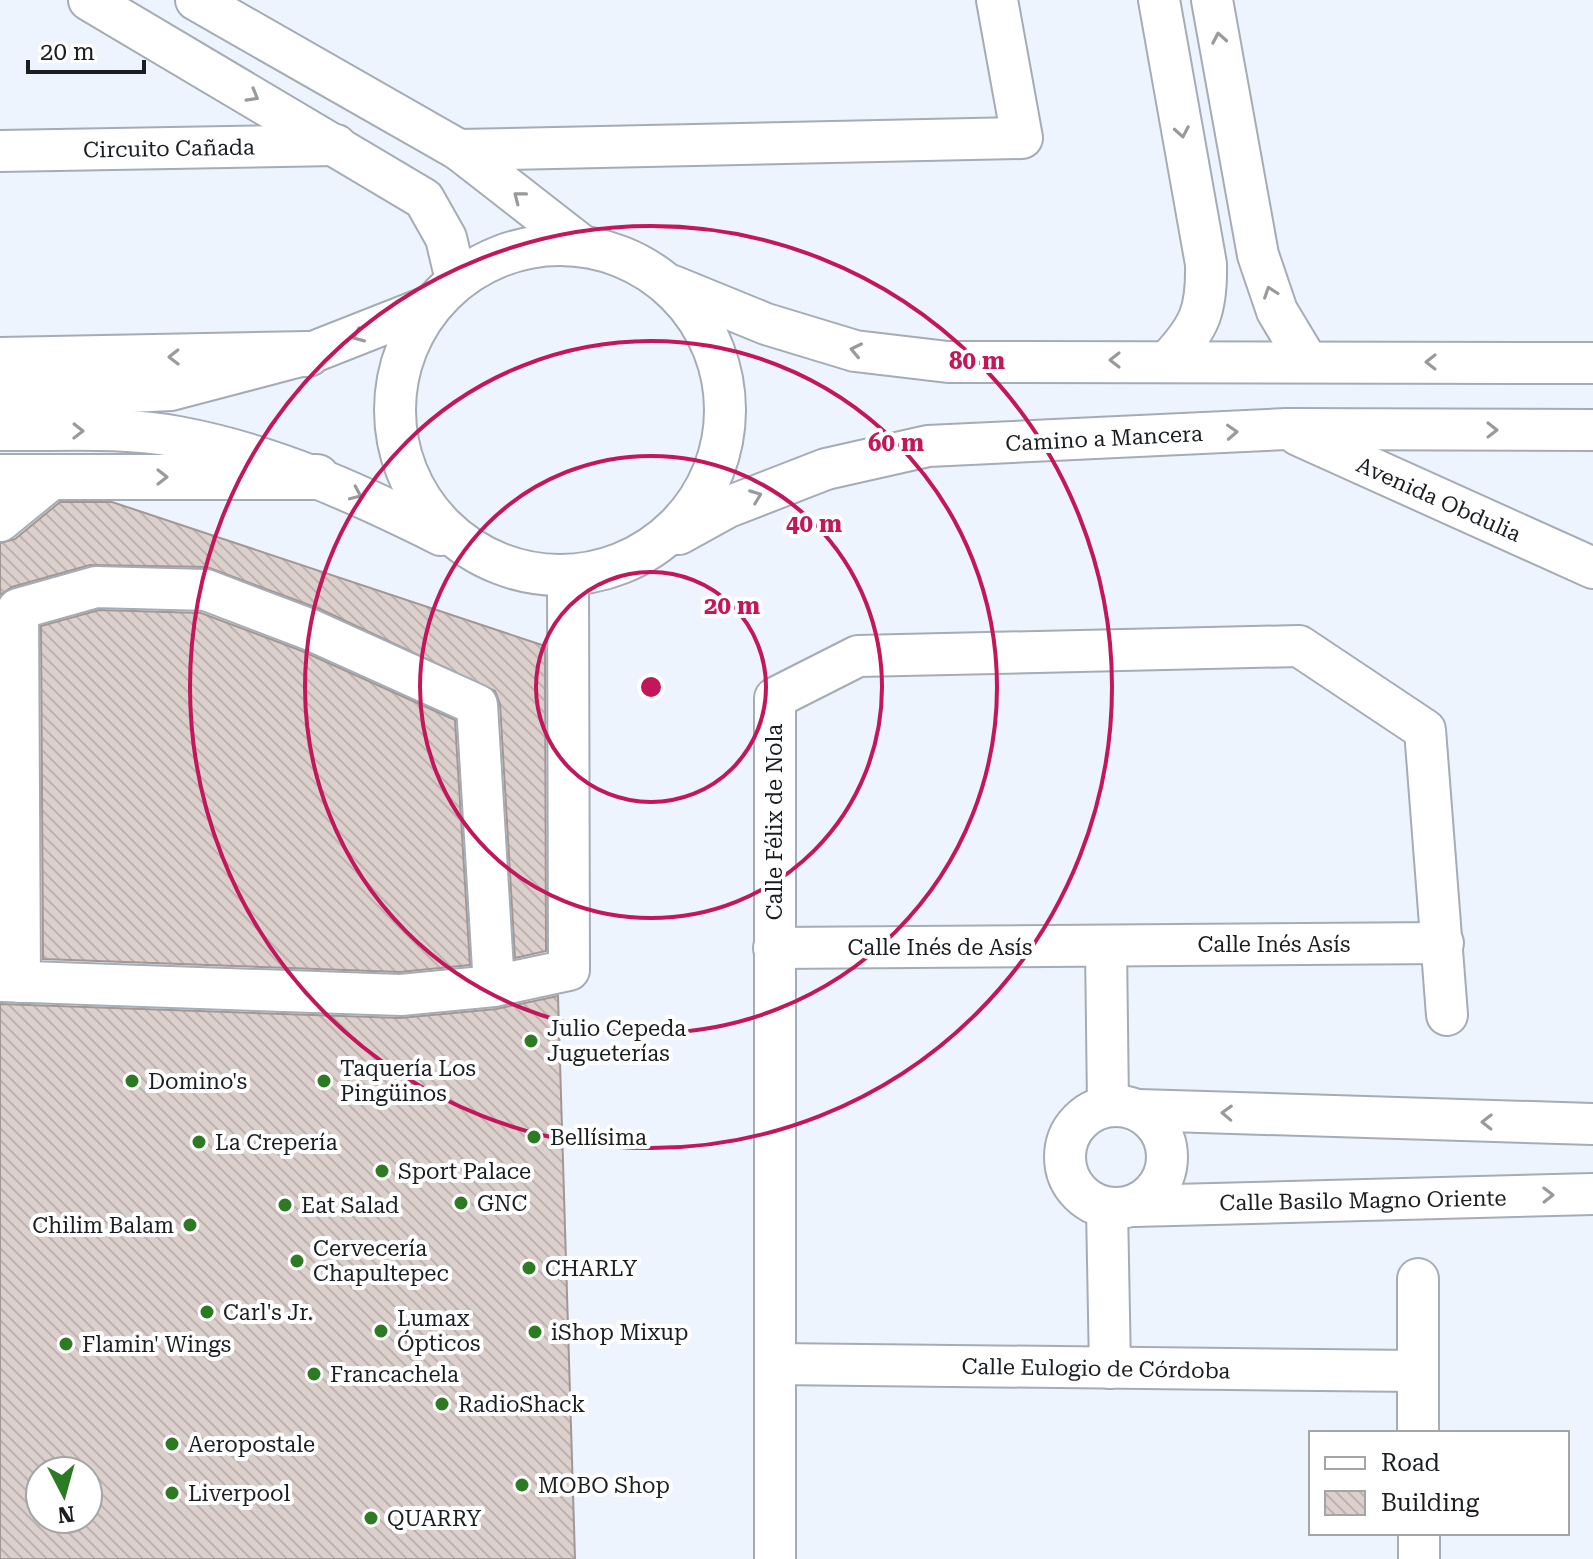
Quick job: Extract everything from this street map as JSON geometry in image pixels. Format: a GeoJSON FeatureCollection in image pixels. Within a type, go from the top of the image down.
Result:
{"type":"FeatureCollection","features":[{"type":"Feature","properties":{"kind":"highway"},"geometry":{"type":"LineString","coordinates":[[0,360],[308,354]]}},
{"type":"Feature","properties":{"kind":"highway"},"geometry":{"type":"LineString","coordinates":[[0,477],[317,477]]}},
{"type":"Feature","properties":{"kind":"street"},"geometry":{"type":"LineString","coordinates":[[89,0],[424,199],[446,238],[443,293],[403,353],[393,405],[399,458],[423,507],[461,544]]}},
{"type":"Feature","properties":{"kind":"street"},"geometry":{"type":"LineString","coordinates":[[196,0],[459,150],[581,245]]}},
{"type":"Feature","properties":{"kind":"street"},"geometry":{"type":"LineString","coordinates":[[459,150],[1022,138],[997,0]]}},
{"type":"Feature","properties":{"kind":"street"},"geometry":{"type":"LineString","coordinates":[[1159,0],[1206,264],[1207,300],[1194,334],[1169,360]]}},
{"type":"Feature","properties":{"kind":"street"},"geometry":{"type":"LineString","coordinates":[[1212,0],[1258,255],[1277,311],[1307,361]]}},
{"type":"Feature","properties":{"kind":"street","name":"Circuito Cañada"},"geometry":{"type":"LineString","coordinates":[[0,151],[337,145]]}},
{"type":"Feature","properties":{"kind":"street"},"geometry":{"type":"LineString","coordinates":[[0,398],[171,390],[308,354],[443,293],[496,257],[541,245],[581,245],[632,260],[671,285],[766,324],[855,351],[948,362],[1593,363]]}},
{"type":"Feature","properties":{"kind":"street"},"geometry":{"type":"LineString","coordinates":[[0,430],[175,436],[247,454],[317,477],[516,571],[568,576],[595,573],[637,558],[680,526],[711,481],[726,430],[724,377],[705,327],[671,285]]}},
{"type":"Feature","properties":{"kind":"street","name":"Camino a Mancera"},"geometry":{"type":"LineString","coordinates":[[637,558],[728,507],[826,469],[928,446],[1286,429],[1593,430]]}},
{"type":"Feature","properties":{"kind":"street","name":"Avenida Obdulia"},"geometry":{"type":"LineString","coordinates":[[1286,429],[1593,570]]}},
{"type":"Feature","properties":{"kind":"street"},"geometry":{"type":"LineString","coordinates":[[0,521],[54,477]]}},
{"type":"Feature","properties":{"kind":"street"},"geometry":{"type":"LineString","coordinates":[[494,986],[477,705],[311,630],[206,590],[96,587],[18,609],[9,792],[10,981],[401,995],[494,986],[569,970],[568,576]]}},
{"type":"Feature","properties":{"kind":"street","name":"Calle Félix de Nola"},"geometry":{"type":"LineString","coordinates":[[775,1559],[775,698],[858,656],[1299,646],[1425,730],[1443,943]]}},
{"type":"Feature","properties":{"kind":"street"},"geometry":{"type":"LineString","coordinates":[[1443,943],[1447,1015]]}},
{"type":"Feature","properties":{"kind":"street","name":"Calle Inés Asís"},"geometry":{"type":"LineString","coordinates":[[1106,946],[1443,943]]}},
{"type":"Feature","properties":{"kind":"street"},"geometry":{"type":"LineString","coordinates":[[1106,946],[1123,1108]]}},
{"type":"Feature","properties":{"kind":"street","name":"Calle Inés de Asís"},"geometry":{"type":"LineString","coordinates":[[774,948],[1106,946]]}},
{"type":"Feature","properties":{"kind":"street"},"geometry":{"type":"LineString","coordinates":[[1123,1108],[1161,1130],[1168,1159],[1158,1187],[1121,1207],[1085,1199],[1069,1180],[1063,1157],[1069,1133],[1086,1115],[1123,1108],[1593,1124]]}},
{"type":"Feature","properties":{"kind":"street","name":"Calle Basilo Magno Oriente"},"geometry":{"type":"LineString","coordinates":[[1121,1207],[1593,1194]]}},
{"type":"Feature","properties":{"kind":"street"},"geometry":{"type":"LineString","coordinates":[[1110,1368],[1121,1207]]}},
{"type":"Feature","properties":{"kind":"street"},"geometry":{"type":"LineString","coordinates":[[1418,1279],[1418,1431]]}},
{"type":"Feature","properties":{"kind":"street","name":"Calle Eulogio de Córdoba"},"geometry":{"type":"LineString","coordinates":[[775,1364],[1418,1371]]}},
{"type":"Feature","properties":{"kind":"street"},"geometry":{"type":"LineString","coordinates":[[1419,1535],[1419,1559]]}},
{"type":"Feature","properties":{"kind":"building"},"geometry":{"type":"Polygon","coordinates":[[[60,502],[112,502],[545,646],[546,951],[515,958],[500,704],[495,691],[320,609],[207,567],[90,565],[12,587],[0,595],[0,543],[15,539],[60,502]]]}},
{"type":"Feature","properties":{"kind":"building"},"geometry":{"type":"Polygon","coordinates":[[[99,610],[201,613],[302,651],[455,720],[470,965],[400,972],[43,959],[41,626],[99,610]]]}},
{"type":"Feature","properties":{"kind":"building"},"geometry":{"type":"Polygon","coordinates":[[[558,996],[575,1559],[0,1559],[0,1004],[400,1018],[496,1009],[558,996]]]}},
{"type":"Feature","properties":{"kind":"place","name":"Julio Cepeda Jugueterías"},"geometry":{"type":"Point","coordinates":[531,1041]}},
{"type":"Feature","properties":{"kind":"place","name":"Domino's"},"geometry":{"type":"Point","coordinates":[132,1081]}},
{"type":"Feature","properties":{"kind":"place","name":"Taquería Los Pingüinos"},"geometry":{"type":"Point","coordinates":[324,1081]}},
{"type":"Feature","properties":{"kind":"place","name":"Bellísima"},"geometry":{"type":"Point","coordinates":[534,1137]}},
{"type":"Feature","properties":{"kind":"place","name":"La Crepería"},"geometry":{"type":"Point","coordinates":[199,1142]}},
{"type":"Feature","properties":{"kind":"place","name":"Sport Palace"},"geometry":{"type":"Point","coordinates":[382,1171]}},
{"type":"Feature","properties":{"kind":"place","name":"GNC"},"geometry":{"type":"Point","coordinates":[461,1203]}},
{"type":"Feature","properties":{"kind":"place","name":"Eat Salad"},"geometry":{"type":"Point","coordinates":[285,1205]}},
{"type":"Feature","properties":{"kind":"place","name":"Chilim Balam"},"geometry":{"type":"Point","coordinates":[190,1225]}},
{"type":"Feature","properties":{"kind":"place","name":"Cervecería Chapultepec"},"geometry":{"type":"Point","coordinates":[297,1261]}},
{"type":"Feature","properties":{"kind":"place","name":"CHARLY"},"geometry":{"type":"Point","coordinates":[529,1268]}},
{"type":"Feature","properties":{"kind":"place","name":"Carl's Jr."},"geometry":{"type":"Point","coordinates":[207,1312]}},
{"type":"Feature","properties":{"kind":"place","name":"Lumax Ópticos"},"geometry":{"type":"Point","coordinates":[381,1331]}},
{"type":"Feature","properties":{"kind":"place","name":"iShop Mixup"},"geometry":{"type":"Point","coordinates":[535,1332]}},
{"type":"Feature","properties":{"kind":"place","name":"Flamin' Wings"},"geometry":{"type":"Point","coordinates":[66,1344]}},
{"type":"Feature","properties":{"kind":"place","name":"Francachela"},"geometry":{"type":"Point","coordinates":[314,1374]}},
{"type":"Feature","properties":{"kind":"place","name":"RadioShack"},"geometry":{"type":"Point","coordinates":[442,1404]}},
{"type":"Feature","properties":{"kind":"place","name":"Aeropostale"},"geometry":{"type":"Point","coordinates":[172,1444]}},
{"type":"Feature","properties":{"kind":"place","name":"MOBO Shop"},"geometry":{"type":"Point","coordinates":[522,1485]}},
{"type":"Feature","properties":{"kind":"place","name":"Liverpool"},"geometry":{"type":"Point","coordinates":[172,1493]}},
{"type":"Feature","properties":{"kind":"place","name":"QUARRY"},"geometry":{"type":"Point","coordinates":[371,1518]}}]}
